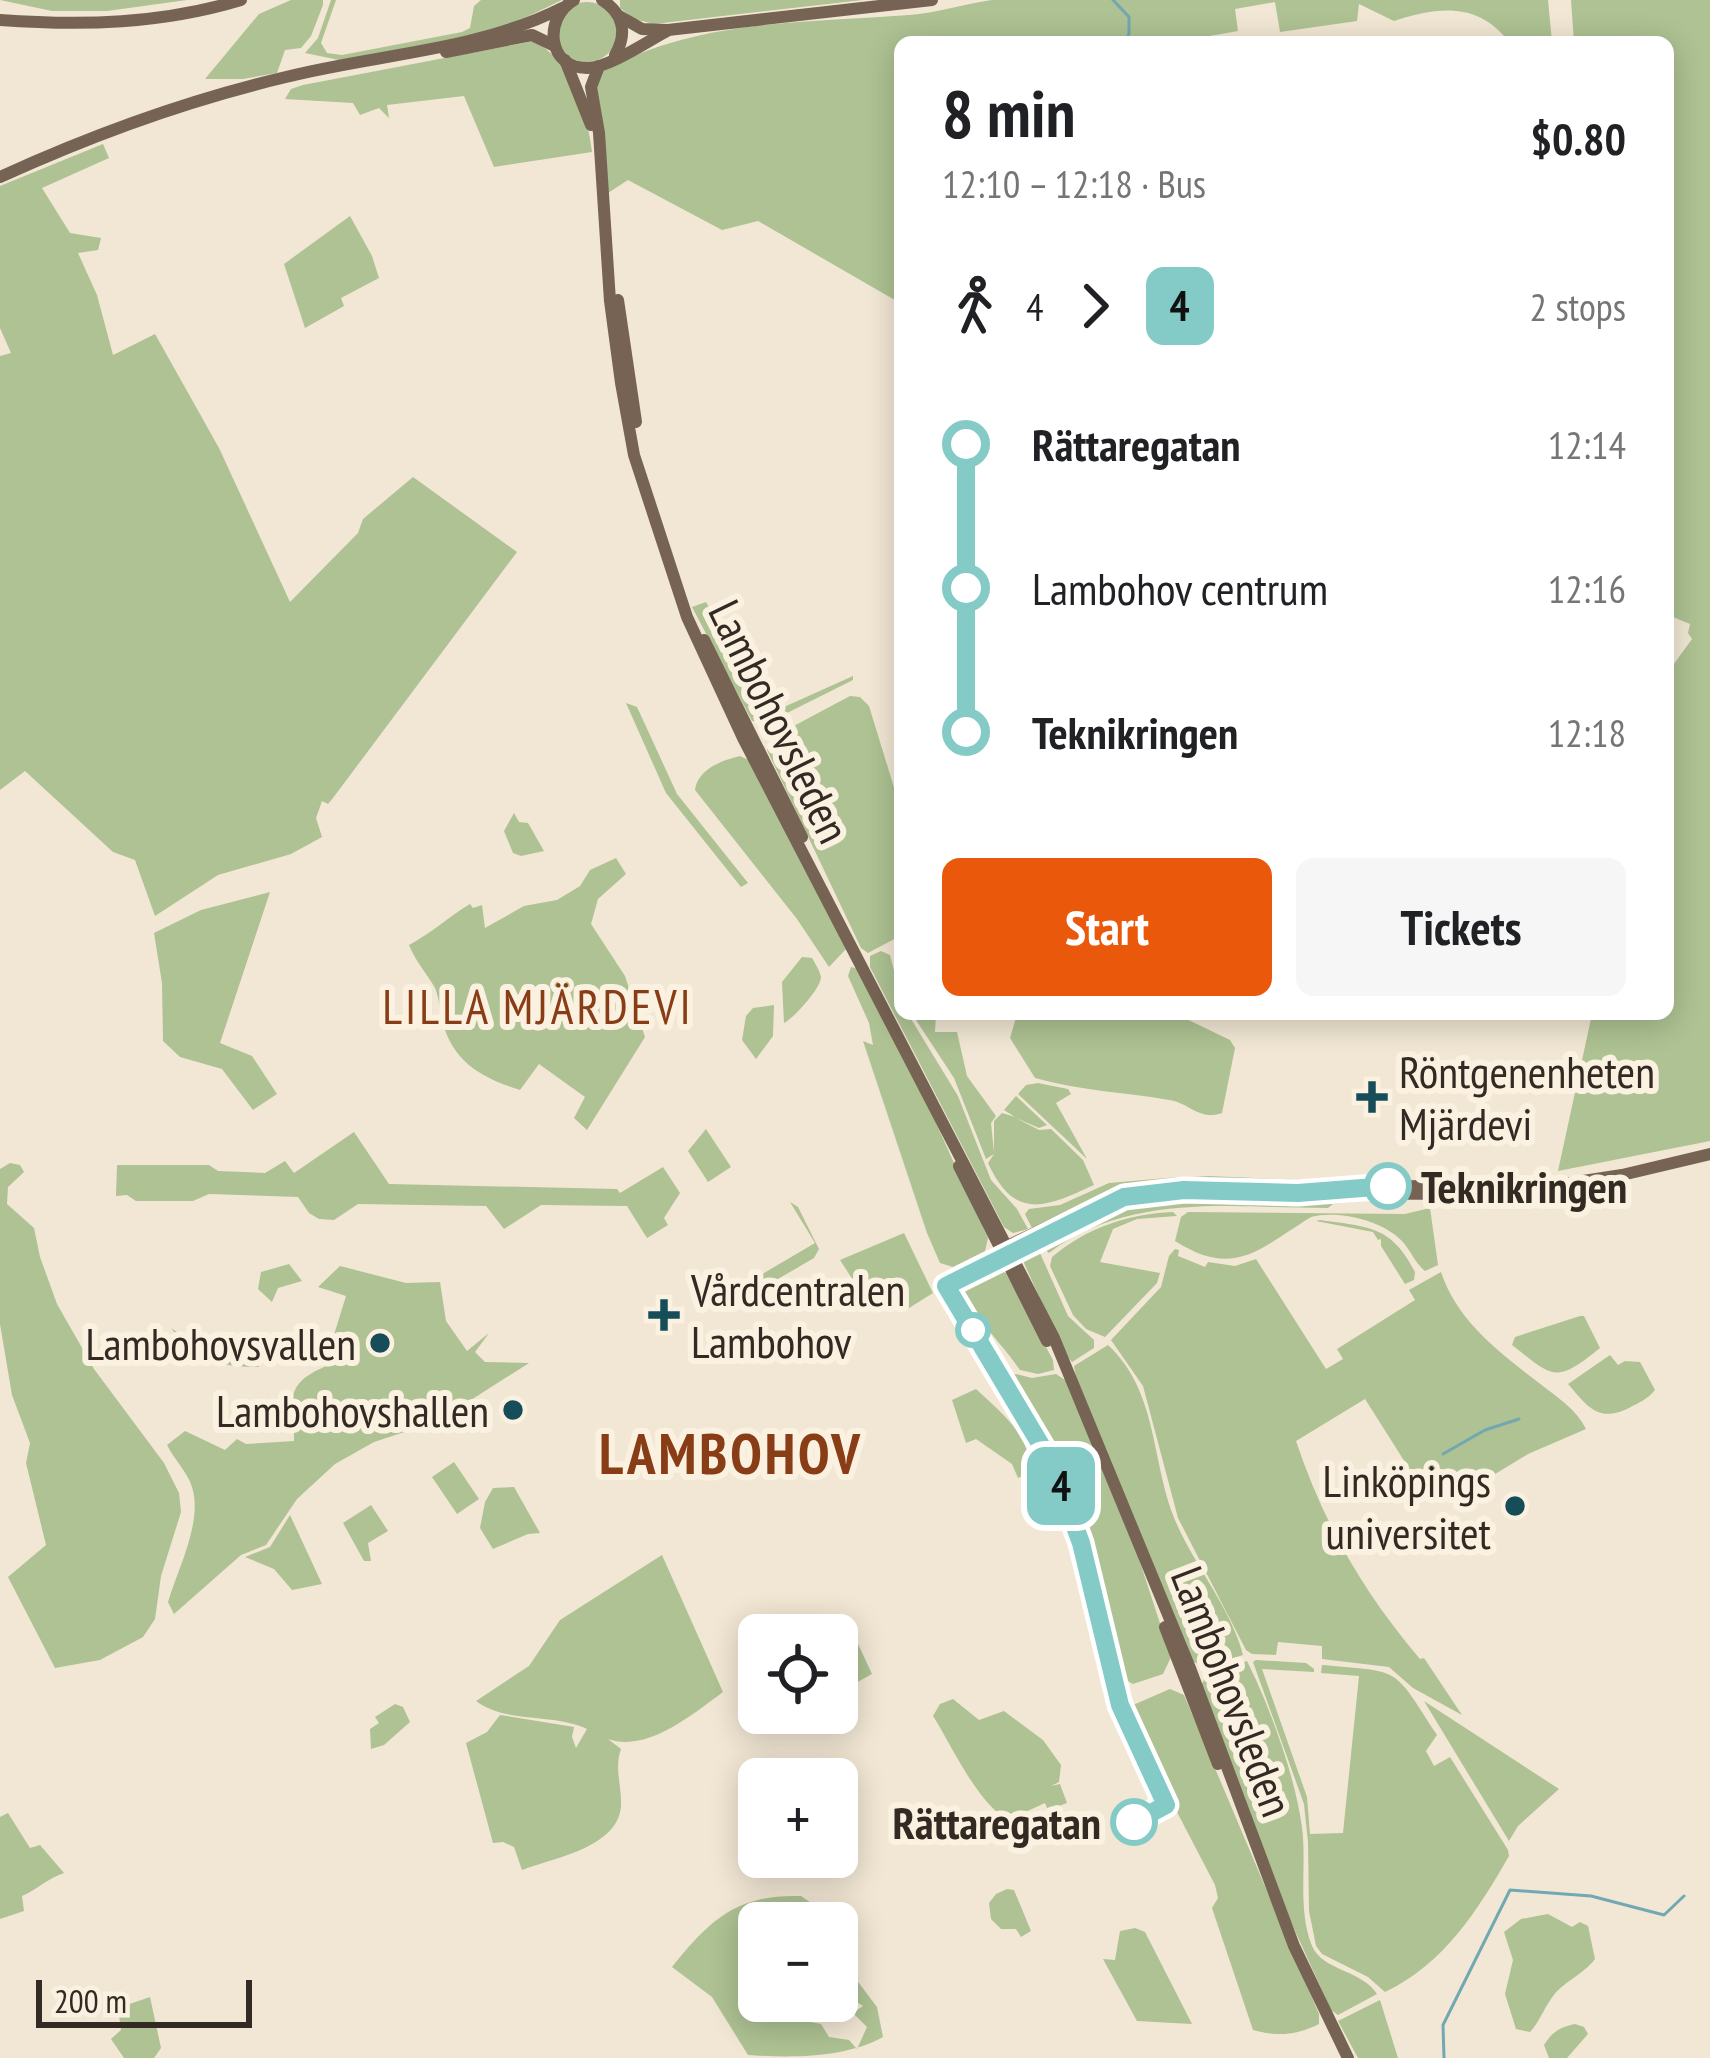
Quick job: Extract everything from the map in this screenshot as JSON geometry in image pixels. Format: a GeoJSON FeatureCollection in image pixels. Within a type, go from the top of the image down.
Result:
{"type":"FeatureCollection","features":[{"type":"Feature","properties":{"kind":"main road"},"geometry":{"type":"LineString","coordinates":[[0,16],[110,16],[214,0]]}},
{"type":"Feature","properties":{"kind":"main road"},"geometry":{"type":"LineString","coordinates":[[0,16],[86,25],[139,22],[241,0]]}},
{"type":"Feature","properties":{"kind":"main road"},"geometry":{"type":"LineString","coordinates":[[605,1],[619,16],[642,28],[668,30],[932,0]]}},
{"type":"Feature","properties":{"kind":"main road"},"geometry":{"type":"LineString","coordinates":[[555,46],[553,26],[568,4]]}},
{"type":"Feature","properties":{"kind":"main road"},"geometry":{"type":"LineString","coordinates":[[0,179],[140,120],[213,97],[286,76],[492,36],[568,4]]}},
{"type":"Feature","properties":{"kind":"main road","name":"Lambohovsleden"},"geometry":{"type":"LineString","coordinates":[[619,16],[622,39],[590,88],[599,133],[610,301],[621,383],[646,494],[672,574],[784,797],[828,899],[1074,1389],[1136,1534],[1265,1872],[1323,2011],[1348,2055]]}},
{"type":"Feature","properties":{"kind":"main road"},"geometry":{"type":"LineString","coordinates":[[564,59],[580,68],[605,63],[668,30]]}},
{"type":"Feature","properties":{"kind":"main road"},"geometry":{"type":"LineString","coordinates":[[0,179],[143,124],[288,82],[532,35],[555,46]]}},
{"type":"Feature","properties":{"kind":"main road","name":"Lambohovsleden"},"geometry":{"type":"LineString","coordinates":[[555,46],[584,104],[600,162]]}},
{"type":"Feature","properties":{"kind":"main road"},"geometry":{"type":"LineString","coordinates":[[1005,1252],[1124,1197],[1184,1190],[1499,1194],[1708,1155]]}},
{"type":"Feature","properties":{"kind":"green space"},"geometry":{"type":"Polygon","coordinates":[[[0,0],[187,0],[107,11],[52,11],[0,0]]]}},
{"type":"Feature","properties":{"kind":"green space"},"geometry":{"type":"Polygon","coordinates":[[[291,0],[323,0],[323,5],[311,36],[301,48],[285,50],[277,73],[205,79],[259,14],[291,0]]]}},
{"type":"Feature","properties":{"kind":"green space"},"geometry":{"type":"Polygon","coordinates":[[[331,0],[336,0],[321,43],[327,53],[342,55],[462,32],[470,28],[474,6],[481,0],[562,0],[504,28],[344,61],[305,53],[318,38],[331,0]]]}},
{"type":"Feature","properties":{"kind":"green space"},"geometry":{"type":"Polygon","coordinates":[[[620,0],[863,0],[654,24],[634,19],[620,8],[620,0]]]}},
{"type":"Feature","properties":{"kind":"green space"},"geometry":{"type":"Polygon","coordinates":[[[992,0],[1548,0],[1551,36],[1503,36],[1484,19],[1456,11],[1394,21],[1359,4],[1357,21],[1280,32],[1275,2],[1235,9],[1238,31],[1210,36],[894,36],[894,300],[758,221],[722,230],[628,180],[608,193],[595,93],[601,72],[637,55],[713,33],[919,14],[992,0]]]}},
{"type":"Feature","properties":{"kind":"green space"},"geometry":{"type":"Polygon","coordinates":[[[1571,0],[1710,0],[1710,1141],[1558,1171],[1591,1020],[1674,1020],[1674,664],[1692,639],[1690,624],[1674,617],[1674,36],[1574,36],[1571,0]]]}},
{"type":"Feature","properties":{"kind":"green space"},"geometry":{"type":"Polygon","coordinates":[[[587,2],[608,11],[617,32],[608,53],[587,62],[566,53],[557,32],[566,11],[587,2]]]}},
{"type":"Feature","properties":{"kind":"green space"},"geometry":{"type":"Polygon","coordinates":[[[534,41],[557,60],[575,89],[592,152],[494,167],[464,96],[387,105],[389,118],[379,108],[360,115],[353,103],[285,99],[291,89],[303,85],[534,41]]]}},
{"type":"Feature","properties":{"kind":"green space"},"geometry":{"type":"Polygon","coordinates":[[[103,144],[109,158],[42,188],[70,233],[101,238],[98,250],[78,253],[97,295],[113,355],[155,334],[219,448],[290,602],[358,533],[363,519],[413,477],[517,552],[333,798],[328,804],[322,801],[316,818],[322,837],[291,854],[218,875],[155,916],[135,860],[113,852],[25,771],[0,790],[0,356],[11,353],[0,328],[0,186],[103,144]]]}},
{"type":"Feature","properties":{"kind":"green space"},"geometry":{"type":"Polygon","coordinates":[[[350,216],[379,278],[341,298],[344,306],[305,328],[284,264],[350,216]]]}},
{"type":"Feature","properties":{"kind":"green space"},"geometry":{"type":"Polygon","coordinates":[[[706,602],[759,697],[784,707],[853,676],[853,680],[769,722],[752,721],[692,607],[706,602]]]}},
{"type":"Feature","properties":{"kind":"green space"},"geometry":{"type":"Polygon","coordinates":[[[850,696],[860,697],[869,706],[894,787],[894,939],[868,953],[861,948],[767,750],[775,736],[850,696]]]}},
{"type":"Feature","properties":{"kind":"green space"},"geometry":{"type":"Polygon","coordinates":[[[626,703],[637,707],[677,794],[748,883],[741,887],[666,793],[626,703]]]}},
{"type":"Feature","properties":{"kind":"green space"},"geometry":{"type":"Polygon","coordinates":[[[740,756],[749,760],[846,949],[829,967],[695,790],[705,772],[740,756]]]}},
{"type":"Feature","properties":{"kind":"green space"},"geometry":{"type":"Polygon","coordinates":[[[514,813],[519,822],[528,823],[544,851],[513,853],[504,831],[514,813]]]}},
{"type":"Feature","properties":{"kind":"green space"},"geometry":{"type":"Polygon","coordinates":[[[616,858],[626,874],[598,899],[591,924],[625,976],[645,1037],[587,1130],[574,1118],[585,1097],[539,1064],[520,1090],[494,1080],[463,1059],[448,1038],[434,986],[409,945],[470,904],[473,908],[482,905],[485,928],[524,906],[557,900],[580,886],[590,870],[616,858]]]}},
{"type":"Feature","properties":{"kind":"green space"},"geometry":{"type":"Polygon","coordinates":[[[270,892],[220,1043],[252,1056],[277,1094],[253,1110],[222,1069],[180,1057],[163,1041],[162,983],[154,933],[201,910],[270,892]]]}},
{"type":"Feature","properties":{"kind":"green space"},"geometry":{"type":"Polygon","coordinates":[[[881,951],[890,955],[894,1014],[870,967],[870,956],[881,951]]]}},
{"type":"Feature","properties":{"kind":"green space"},"geometry":{"type":"Polygon","coordinates":[[[802,957],[812,958],[820,982],[784,1023],[782,982],[802,957]]]}},
{"type":"Feature","properties":{"kind":"green space"},"geometry":{"type":"Polygon","coordinates":[[[851,967],[859,969],[921,1090],[988,1238],[985,1251],[953,1267],[940,1263],[927,1233],[863,1041],[873,1045],[869,1023],[848,976],[851,967]]]}},
{"type":"Feature","properties":{"kind":"green space"},"geometry":{"type":"Polygon","coordinates":[[[774,1005],[773,1036],[756,1059],[742,1040],[746,1016],[753,1008],[774,1005]]]}},
{"type":"Feature","properties":{"kind":"green space"},"geometry":{"type":"Polygon","coordinates":[[[897,1020],[912,1020],[958,1096],[991,1180],[1028,1229],[1013,1233],[1004,1227],[897,1020]]]}},
{"type":"Feature","properties":{"kind":"green space"},"geometry":{"type":"Polygon","coordinates":[[[916,1020],[936,1020],[935,1032],[957,1032],[967,1076],[996,1116],[991,1123],[994,1152],[994,1121],[1002,1113],[1015,1117],[1004,1110],[1016,1096],[1047,1125],[1039,1128],[1016,1118],[1039,1130],[1051,1129],[1083,1160],[1094,1185],[1046,1203],[1021,1202],[1009,1194],[988,1163],[994,1154],[986,1159],[954,1078],[916,1020]]]}},
{"type":"Feature","properties":{"kind":"green space"},"geometry":{"type":"Polygon","coordinates":[[[1015,1020],[1188,1020],[1230,1040],[1235,1048],[1222,1113],[1207,1115],[1169,1100],[1035,1078],[1010,1038],[1015,1020]]]}},
{"type":"Feature","properties":{"kind":"green space"},"geometry":{"type":"Polygon","coordinates":[[[1026,1085],[1068,1089],[1071,1094],[1056,1103],[1087,1159],[1018,1094],[1026,1085]]]}},
{"type":"Feature","properties":{"kind":"green space"},"geometry":{"type":"Polygon","coordinates":[[[706,1129],[731,1167],[708,1182],[688,1151],[706,1129]]]}},
{"type":"Feature","properties":{"kind":"green space"},"geometry":{"type":"Polygon","coordinates":[[[354,1132],[389,1184],[617,1189],[620,1193],[663,1167],[680,1193],[664,1218],[668,1225],[647,1238],[627,1206],[541,1205],[504,1229],[486,1206],[358,1204],[334,1220],[309,1213],[298,1197],[209,1194],[193,1201],[136,1201],[127,1195],[116,1196],[117,1165],[209,1165],[218,1171],[265,1173],[285,1161],[294,1173],[354,1132]]]}},
{"type":"Feature","properties":{"kind":"green space"},"geometry":{"type":"Polygon","coordinates":[[[10,1163],[20,1165],[24,1172],[8,1187],[7,1204],[34,1228],[57,1304],[94,1369],[164,1463],[179,1493],[181,1512],[161,1576],[155,1619],[143,1637],[100,1660],[55,1668],[8,1577],[46,1545],[26,1463],[30,1443],[12,1395],[0,1324],[0,1169],[10,1163]]]}},
{"type":"Feature","properties":{"kind":"green space"},"geometry":{"type":"Polygon","coordinates":[[[1178,1177],[1100,1197],[1032,1228],[1025,1214],[1029,1209],[1060,1205],[1109,1183],[1178,1177]]]}},
{"type":"Feature","properties":{"kind":"green space"},"geometry":{"type":"Polygon","coordinates":[[[1192,1177],[1384,1177],[1385,1181],[1287,1188],[1202,1184],[1192,1177]]]}},
{"type":"Feature","properties":{"kind":"green space"},"geometry":{"type":"Polygon","coordinates":[[[1176,1197],[1361,1201],[1328,1208],[1219,1206],[1148,1212],[1113,1220],[1049,1253],[1039,1243],[1112,1207],[1176,1197]]]}},
{"type":"Feature","properties":{"kind":"green space"},"geometry":{"type":"Polygon","coordinates":[[[790,1202],[798,1207],[819,1249],[814,1258],[754,1293],[747,1283],[815,1243],[790,1202]]]}},
{"type":"Feature","properties":{"kind":"green space"},"geometry":{"type":"Polygon","coordinates":[[[1430,1208],[1438,1265],[1425,1271],[1393,1234],[1372,1222],[1346,1216],[1311,1217],[1261,1249],[1231,1259],[1214,1258],[1175,1241],[1181,1217],[1188,1212],[1405,1214],[1430,1208]]]}},
{"type":"Feature","properties":{"kind":"green space"},"geometry":{"type":"Polygon","coordinates":[[[1173,1212],[1177,1216],[1137,1219],[1113,1229],[1100,1262],[1160,1273],[1157,1283],[1105,1337],[1086,1329],[1073,1315],[1050,1266],[1052,1257],[1108,1224],[1173,1212]]]}},
{"type":"Feature","properties":{"kind":"green space"},"geometry":{"type":"Polygon","coordinates":[[[1316,1221],[1365,1227],[1387,1237],[1406,1257],[1414,1280],[1405,1284],[1373,1232],[1316,1221]]]}},
{"type":"Feature","properties":{"kind":"green space"},"geometry":{"type":"Polygon","coordinates":[[[904,1233],[933,1293],[909,1308],[900,1295],[873,1311],[840,1260],[904,1233]]]}},
{"type":"Feature","properties":{"kind":"green space"},"geometry":{"type":"Polygon","coordinates":[[[1036,1244],[1068,1316],[1094,1340],[1094,1348],[1072,1362],[1024,1263],[1026,1250],[1036,1244]]]}},
{"type":"Feature","properties":{"kind":"green space"},"geometry":{"type":"Polygon","coordinates":[[[1175,1249],[1178,1256],[1205,1267],[1208,1262],[1235,1266],[1256,1259],[1326,1369],[1343,1359],[1337,1349],[1415,1300],[1409,1290],[1441,1272],[1458,1306],[1481,1335],[1582,1422],[1586,1429],[1528,1454],[1472,1488],[1422,1489],[1365,1399],[1296,1441],[1319,1501],[1363,1582],[1462,1715],[1413,1688],[1389,1667],[1322,1659],[1322,1646],[1278,1642],[1276,1655],[1246,1650],[1178,1518],[1143,1386],[1111,1340],[1161,1287],[1175,1249]]]}},
{"type":"Feature","properties":{"kind":"green space"},"geometry":{"type":"Polygon","coordinates":[[[289,1264],[302,1281],[278,1288],[272,1302],[258,1289],[261,1272],[289,1264]]]}},
{"type":"Feature","properties":{"kind":"green space"},"geometry":{"type":"Polygon","coordinates":[[[340,1266],[406,1283],[440,1282],[446,1321],[467,1351],[489,1333],[475,1352],[485,1362],[529,1363],[438,1421],[374,1442],[335,1464],[297,1499],[266,1545],[241,1555],[174,1614],[168,1602],[188,1545],[195,1501],[190,1481],[167,1445],[185,1431],[225,1450],[237,1439],[246,1444],[294,1441],[293,1396],[301,1381],[324,1367],[346,1296],[318,1287],[340,1266]]]}},
{"type":"Feature","properties":{"kind":"green space"},"geometry":{"type":"Polygon","coordinates":[[[992,1268],[1006,1273],[1054,1370],[1038,1374],[1020,1370],[963,1296],[957,1295],[961,1284],[992,1268]]]}},
{"type":"Feature","properties":{"kind":"green space"},"geometry":{"type":"Polygon","coordinates":[[[1580,1316],[1600,1348],[1563,1372],[1546,1370],[1512,1345],[1515,1337],[1580,1316]]]}},
{"type":"Feature","properties":{"kind":"green space"},"geometry":{"type":"Polygon","coordinates":[[[171,1328],[201,1348],[225,1333],[248,1347],[259,1367],[209,1360],[189,1348],[171,1328]]]}},
{"type":"Feature","properties":{"kind":"green space"},"geometry":{"type":"Polygon","coordinates":[[[1108,1345],[1136,1383],[1173,1515],[1230,1619],[1243,1655],[1205,1667],[1192,1661],[1076,1378],[1074,1366],[1108,1345]]]}},
{"type":"Feature","properties":{"kind":"green space"},"geometry":{"type":"Polygon","coordinates":[[[1610,1355],[1618,1365],[1640,1362],[1655,1390],[1629,1408],[1609,1414],[1588,1406],[1568,1384],[1610,1355]]]}},
{"type":"Feature","properties":{"kind":"green space"},"geometry":{"type":"Polygon","coordinates":[[[1056,1374],[1065,1380],[1138,1556],[1171,1657],[1163,1674],[1133,1684],[1119,1676],[1070,1482],[1012,1383],[1010,1375],[1032,1378],[1056,1374]]]}},
{"type":"Feature","properties":{"kind":"green space"},"geometry":{"type":"Polygon","coordinates":[[[976,1389],[1022,1439],[1028,1463],[1025,1475],[1018,1478],[1012,1464],[976,1439],[966,1443],[952,1400],[976,1389]]]}},
{"type":"Feature","properties":{"kind":"green space"},"geometry":{"type":"Polygon","coordinates":[[[454,1462],[479,1499],[457,1514],[432,1477],[454,1462]]]}},
{"type":"Feature","properties":{"kind":"green space"},"geometry":{"type":"Polygon","coordinates":[[[514,1487],[540,1533],[493,1549],[480,1528],[485,1502],[493,1488],[514,1487]]]}},
{"type":"Feature","properties":{"kind":"green space"},"geometry":{"type":"Polygon","coordinates":[[[371,1505],[388,1531],[368,1543],[371,1561],[364,1561],[343,1523],[371,1505]]]}},
{"type":"Feature","properties":{"kind":"green space"},"geometry":{"type":"Polygon","coordinates":[[[290,1515],[322,1584],[292,1590],[274,1569],[245,1557],[270,1547],[290,1515]]]}},
{"type":"Feature","properties":{"kind":"green space"},"geometry":{"type":"Polygon","coordinates":[[[662,1555],[723,1692],[654,1736],[623,1742],[608,1739],[621,1749],[617,1820],[597,1842],[522,1870],[514,1847],[493,1843],[466,1743],[487,1732],[500,1715],[574,1727],[576,1748],[587,1729],[502,1713],[476,1701],[529,1666],[560,1620],[662,1555]]]}},
{"type":"Feature","properties":{"kind":"green space"},"geometry":{"type":"Polygon","coordinates":[[[858,1644],[872,1674],[858,1682],[858,1644]]]}},
{"type":"Feature","properties":{"kind":"green space"},"geometry":{"type":"Polygon","coordinates":[[[1256,1660],[1306,1663],[1314,1669],[1262,1669],[1307,1797],[1310,1834],[1343,1833],[1359,1676],[1321,1673],[1322,1665],[1382,1672],[1402,1684],[1437,1735],[1426,1751],[1434,1766],[1450,1757],[1508,1850],[1509,1856],[1458,1934],[1425,1967],[1385,1992],[1316,1946],[1309,1911],[1304,1804],[1256,1660]]]}},
{"type":"Feature","properties":{"kind":"green space"},"geometry":{"type":"Polygon","coordinates":[[[1247,1661],[1280,1742],[1299,1807],[1305,1917],[1312,1946],[1325,1961],[1362,1980],[1377,1994],[1338,2015],[1331,2010],[1291,1922],[1201,1685],[1208,1674],[1247,1661]]]}},
{"type":"Feature","properties":{"kind":"green space"},"geometry":{"type":"Polygon","coordinates":[[[1170,1689],[1184,1695],[1319,2014],[1319,2024],[1311,2028],[1279,2034],[1253,2030],[1212,1908],[1218,1898],[1215,1885],[1130,1717],[1133,1705],[1170,1689]]]}},
{"type":"Feature","properties":{"kind":"green space"},"geometry":{"type":"Polygon","coordinates":[[[953,1699],[979,1720],[1004,1711],[1043,1740],[1061,1765],[1059,1782],[1051,1786],[1060,1784],[1067,1803],[1048,1810],[1045,1803],[1010,1819],[988,1803],[933,1716],[940,1704],[953,1699]]]}},
{"type":"Feature","properties":{"kind":"green space"},"geometry":{"type":"Polygon","coordinates":[[[1424,1701],[1559,1789],[1518,1826],[1509,1841],[1424,1701]]]}},
{"type":"Feature","properties":{"kind":"green space"},"geometry":{"type":"Polygon","coordinates":[[[395,1704],[403,1707],[410,1722],[384,1745],[371,1749],[370,1729],[379,1723],[375,1717],[395,1704]]]}},
{"type":"Feature","properties":{"kind":"green space"},"geometry":{"type":"Polygon","coordinates":[[[8,1813],[30,1848],[40,1845],[64,1873],[22,1896],[24,1911],[0,1919],[0,1817],[8,1813]]]}},
{"type":"Feature","properties":{"kind":"green space"},"geometry":{"type":"Polygon","coordinates":[[[1007,1889],[1014,1890],[1031,1931],[1021,1937],[1016,1929],[1001,1929],[991,1919],[989,1903],[1007,1889]]]}},
{"type":"Feature","properties":{"kind":"green space"},"geometry":{"type":"Polygon","coordinates":[[[801,1896],[810,1902],[752,1902],[801,1896]]]}},
{"type":"Feature","properties":{"kind":"green space"},"geometry":{"type":"Polygon","coordinates":[[[738,1907],[738,2022],[821,2024],[829,2037],[849,2040],[856,2048],[818,2055],[748,2055],[712,1997],[672,1967],[738,1907]]]}},
{"type":"Feature","properties":{"kind":"green space"},"geometry":{"type":"Polygon","coordinates":[[[1548,1914],[1572,1927],[1580,1922],[1588,1926],[1595,1959],[1556,1993],[1530,2032],[1516,2029],[1505,1994],[1513,1960],[1504,1932],[1521,1919],[1548,1914]]]}},
{"type":"Feature","properties":{"kind":"green space"},"geometry":{"type":"Polygon","coordinates":[[[1120,1931],[1145,1932],[1192,2024],[1137,2021],[1103,1959],[1115,1960],[1120,1931]]]}},
{"type":"Feature","properties":{"kind":"green space"},"geometry":{"type":"Polygon","coordinates":[[[858,1982],[877,2007],[883,2037],[858,2047],[867,2027],[858,2018],[863,2006],[858,2003],[858,1982]]]}},
{"type":"Feature","properties":{"kind":"green space"},"geometry":{"type":"Polygon","coordinates":[[[150,1997],[161,2048],[154,2058],[124,2058],[111,2039],[121,2030],[118,2008],[150,1997]]]}},
{"type":"Feature","properties":{"kind":"green space"},"geometry":{"type":"Polygon","coordinates":[[[1380,2000],[1398,2058],[1358,2058],[1338,2021],[1380,2000]]]}},
{"type":"Feature","properties":{"kind":"green space"},"geometry":{"type":"Polygon","coordinates":[[[1575,2024],[1588,2034],[1567,2058],[1549,2058],[1547,2040],[1575,2024]]]}},
{"type":"Feature","properties":{"kind":"waterway"},"geometry":{"type":"LineString","coordinates":[[1113,0],[1129,17],[1128,36]]}},
{"type":"Feature","properties":{"kind":"waterway"},"geometry":{"type":"LineString","coordinates":[[1443,1454],[1485,1430],[1519,1419]]}},
{"type":"Feature","properties":{"kind":"waterway"},"geometry":{"type":"LineString","coordinates":[[1444,2058],[1443,2025],[1510,1890],[1591,1896],[1664,1915],[1684,1896]]}},
{"type":"Feature","properties":{"kind":"bus line","name":"4"},"geometry":{"type":"LineString","coordinates":[[1134,1822],[1166,1805],[1120,1705],[1072,1516],[1036,1432],[946,1286],[1124,1197],[1184,1190],[1298,1193],[1388,1186]]}},
{"type":"Feature","properties":{"kind":"place","name":"Röntgenenheten Mjärdevi"},"geometry":{"type":"Point","coordinates":[1372,1097]}},
{"type":"Feature","properties":{"kind":"place","name":"Teknikringen"},"geometry":{"type":"Point","coordinates":[1388,1186]}},
{"type":"Feature","properties":{"kind":"place","name":"Vårdcentralen Lambohov"},"geometry":{"type":"Point","coordinates":[664,1315]}},
{"type":"Feature","properties":{"kind":"place","name":"Lambohovsvallen"},"geometry":{"type":"Point","coordinates":[380,1343]}},
{"type":"Feature","properties":{"kind":"place","name":"Lambohovshallen"},"geometry":{"type":"Point","coordinates":[513,1410]}},
{"type":"Feature","properties":{"kind":"place","name":"Linköpings universitet"},"geometry":{"type":"Point","coordinates":[1515,1506]}},
{"type":"Feature","properties":{"kind":"place","name":"Rättaregatan"},"geometry":{"type":"Point","coordinates":[1134,1822]}},
{"type":"Feature","properties":{"kind":"district","name":"LILLA MJÄRDEVI"},"geometry":{"type":"Point","coordinates":[538,1006]}},
{"type":"Feature","properties":{"kind":"district","name":"LAMBOHOV"},"geometry":{"type":"Point","coordinates":[731,1453]}}]}
